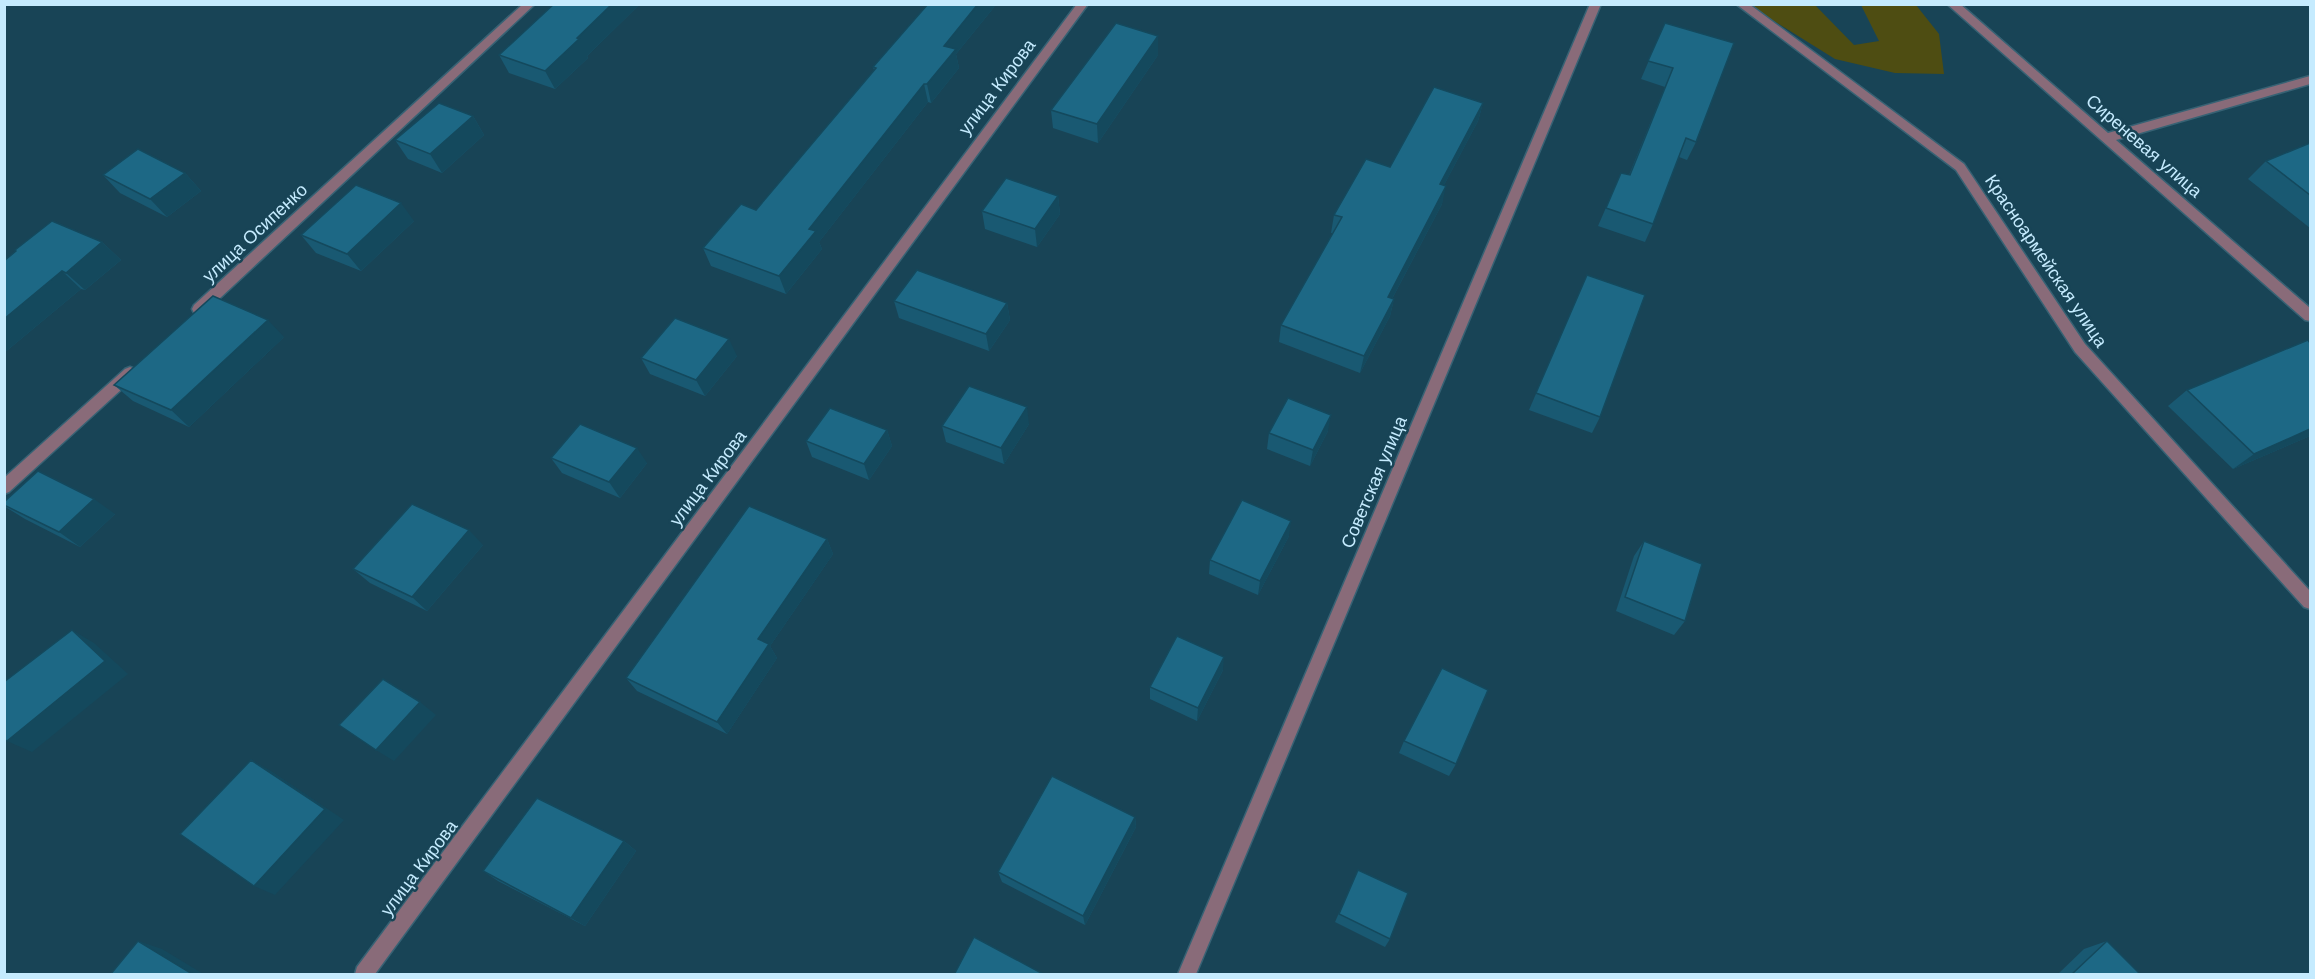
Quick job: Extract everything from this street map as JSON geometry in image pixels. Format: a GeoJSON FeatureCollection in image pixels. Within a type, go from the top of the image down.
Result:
{"type":"FeatureCollection","features":[{"type":"Feature","properties":{"kind":"street","name":"улица Осипенко"},"geometry":{"type":"LineString","coordinates":[[188,319],[530,4]]}},
{"type":"Feature","properties":{"kind":"street","name":"улица Кирова"},"geometry":{"type":"LineString","coordinates":[[364,975],[1083,4]]}},
{"type":"Feature","properties":{"kind":"street","name":"Советская улица"},"geometry":{"type":"LineString","coordinates":[[1187,975],[1596,4]]}},
{"type":"Feature","properties":{"kind":"street","name":"Красноармейская улица"},"geometry":{"type":"LineString","coordinates":[[1742,4],[1960,167],[2080,348],[2310,602]]}},
{"type":"Feature","properties":{"kind":"street","name":"Сиреневая улица"},"geometry":{"type":"LineString","coordinates":[[1952,4],[2310,316]]}},
{"type":"Feature","properties":{"kind":"street"},"geometry":{"type":"LineString","coordinates":[[2107,138],[2310,80]]}},
{"type":"Feature","properties":{"kind":"street"},"geometry":{"type":"LineString","coordinates":[[4,488],[136,368]]}},
{"type":"Feature","properties":{"kind":"shaded area"},"geometry":{"type":"Polygon","coordinates":[[[1748,5],[1815,5],[1854,45],[1879,41],[1861,5],[1916,5],[1939,34],[1944,74],[1895,73],[1835,59],[1748,5]]]}},
{"type":"Feature","properties":{"kind":"building"},"geometry":{"type":"Polygon","coordinates":[[[554,4],[612,4],[545,71],[499,55],[554,4]]]}},
{"type":"Feature","properties":{"kind":"building"},"geometry":{"type":"Polygon","coordinates":[[[928,4],[978,4],[944,46],[956,49],[927,84],[924,84],[809,229],[816,231],[779,276],[703,248],[741,204],[756,210],[876,68],[873,67],[928,4]]]}},
{"type":"Feature","properties":{"kind":"building"},"geometry":{"type":"Polygon","coordinates":[[[1116,23],[1158,36],[1097,124],[1051,110],[1116,23]]]}},
{"type":"Feature","properties":{"kind":"building"},"geometry":{"type":"Polygon","coordinates":[[[1665,23],[1734,43],[1696,142],[1686,138],[1653,224],[1606,208],[1621,173],[1630,175],[1673,68],[1648,61],[1665,23]]]}},
{"type":"Feature","properties":{"kind":"building"},"geometry":{"type":"Polygon","coordinates":[[[1434,87],[1483,103],[1440,184],[1446,186],[1388,297],[1394,299],[1364,356],[1281,325],[1342,217],[1334,215],[1366,159],[1390,167],[1434,87]]]}},
{"type":"Feature","properties":{"kind":"building"},"geometry":{"type":"Polygon","coordinates":[[[439,103],[473,116],[430,154],[395,140],[439,103]]]}},
{"type":"Feature","properties":{"kind":"building"},"geometry":{"type":"Polygon","coordinates":[[[2310,143],[2310,195],[2266,161],[2310,143]]]}},
{"type":"Feature","properties":{"kind":"building"},"geometry":{"type":"Polygon","coordinates":[[[138,149],[185,173],[150,199],[103,175],[138,149]]]}},
{"type":"Feature","properties":{"kind":"building"},"geometry":{"type":"Polygon","coordinates":[[[1006,178],[1058,196],[1035,229],[982,211],[1006,178]]]}},
{"type":"Feature","properties":{"kind":"building"},"geometry":{"type":"Polygon","coordinates":[[[356,185],[401,203],[347,254],[301,235],[356,185]]]}},
{"type":"Feature","properties":{"kind":"building"},"geometry":{"type":"Polygon","coordinates":[[[52,221],[102,242],[66,273],[62,271],[4,319],[4,261],[52,221]]]}},
{"type":"Feature","properties":{"kind":"building"},"geometry":{"type":"Polygon","coordinates":[[[917,270],[1007,303],[986,334],[894,301],[917,270]]]}},
{"type":"Feature","properties":{"kind":"building"},"geometry":{"type":"Polygon","coordinates":[[[1587,275],[1645,295],[1600,417],[1536,393],[1587,275]]]}},
{"type":"Feature","properties":{"kind":"building"},"geometry":{"type":"Polygon","coordinates":[[[213,296],[268,320],[171,410],[114,385],[213,296]]]}},
{"type":"Feature","properties":{"kind":"building"},"geometry":{"type":"Polygon","coordinates":[[[675,318],[729,339],[696,380],[641,358],[675,318]]]}},
{"type":"Feature","properties":{"kind":"building"},"geometry":{"type":"Polygon","coordinates":[[[2308,340],[2310,343],[2310,429],[2254,454],[2187,390],[2308,340]]]}},
{"type":"Feature","properties":{"kind":"building"},"geometry":{"type":"Polygon","coordinates":[[[969,386],[1027,407],[1001,448],[942,426],[969,386]]]}},
{"type":"Feature","properties":{"kind":"building"},"geometry":{"type":"Polygon","coordinates":[[[1288,398],[1331,415],[1313,450],[1269,433],[1288,398]]]}},
{"type":"Feature","properties":{"kind":"building"},"geometry":{"type":"Polygon","coordinates":[[[830,408],[887,430],[864,464],[806,441],[830,408]]]}},
{"type":"Feature","properties":{"kind":"building"},"geometry":{"type":"Polygon","coordinates":[[[580,424],[637,448],[609,482],[551,458],[580,424]]]}},
{"type":"Feature","properties":{"kind":"building"},"geometry":{"type":"Polygon","coordinates":[[[38,471],[94,499],[59,532],[4,505],[4,502],[38,471]]]}},
{"type":"Feature","properties":{"kind":"building"},"geometry":{"type":"Polygon","coordinates":[[[1242,500],[1291,521],[1260,581],[1210,560],[1242,500]]]}},
{"type":"Feature","properties":{"kind":"building"},"geometry":{"type":"Polygon","coordinates":[[[412,504],[469,530],[412,597],[353,569],[412,504]]]}},
{"type":"Feature","properties":{"kind":"building"},"geometry":{"type":"Polygon","coordinates":[[[749,506],[827,539],[758,639],[769,644],[717,722],[626,678],[749,506]]]}},
{"type":"Feature","properties":{"kind":"building"},"geometry":{"type":"Polygon","coordinates":[[[1644,541],[1702,564],[1685,621],[1625,597],[1644,541]]]}},
{"type":"Feature","properties":{"kind":"building"},"geometry":{"type":"Polygon","coordinates":[[[72,630],[105,661],[7,741],[4,739],[4,682],[72,630]]]}},
{"type":"Feature","properties":{"kind":"building"},"geometry":{"type":"Polygon","coordinates":[[[1177,636],[1224,657],[1198,708],[1150,687],[1177,636]]]}},
{"type":"Feature","properties":{"kind":"building"},"geometry":{"type":"Polygon","coordinates":[[[1442,668],[1488,690],[1456,764],[1404,741],[1442,668]]]}},
{"type":"Feature","properties":{"kind":"building"},"geometry":{"type":"Polygon","coordinates":[[[383,679],[420,702],[376,750],[339,725],[383,679]]]}},
{"type":"Feature","properties":{"kind":"building"},"geometry":{"type":"Polygon","coordinates":[[[251,760],[325,809],[254,886],[180,834],[251,760]]]}},
{"type":"Feature","properties":{"kind":"building"},"geometry":{"type":"Polygon","coordinates":[[[1052,776],[1135,817],[1083,916],[998,872],[1052,776]]]}},
{"type":"Feature","properties":{"kind":"building"},"geometry":{"type":"Polygon","coordinates":[[[537,798],[624,841],[571,918],[483,871],[537,798]]]}},
{"type":"Feature","properties":{"kind":"building"},"geometry":{"type":"Polygon","coordinates":[[[1358,870],[1408,893],[1390,939],[1339,914],[1358,870]]]}},
{"type":"Feature","properties":{"kind":"building"},"geometry":{"type":"Polygon","coordinates":[[[974,937],[1045,975],[954,975],[974,937]]]}},
{"type":"Feature","properties":{"kind":"building"},"geometry":{"type":"Polygon","coordinates":[[[138,941],[194,975],[110,975],[138,941]]]}},
{"type":"Feature","properties":{"kind":"building"},"geometry":{"type":"Polygon","coordinates":[[[2107,941],[2141,975],[2071,975],[2107,941]]]}}]}
